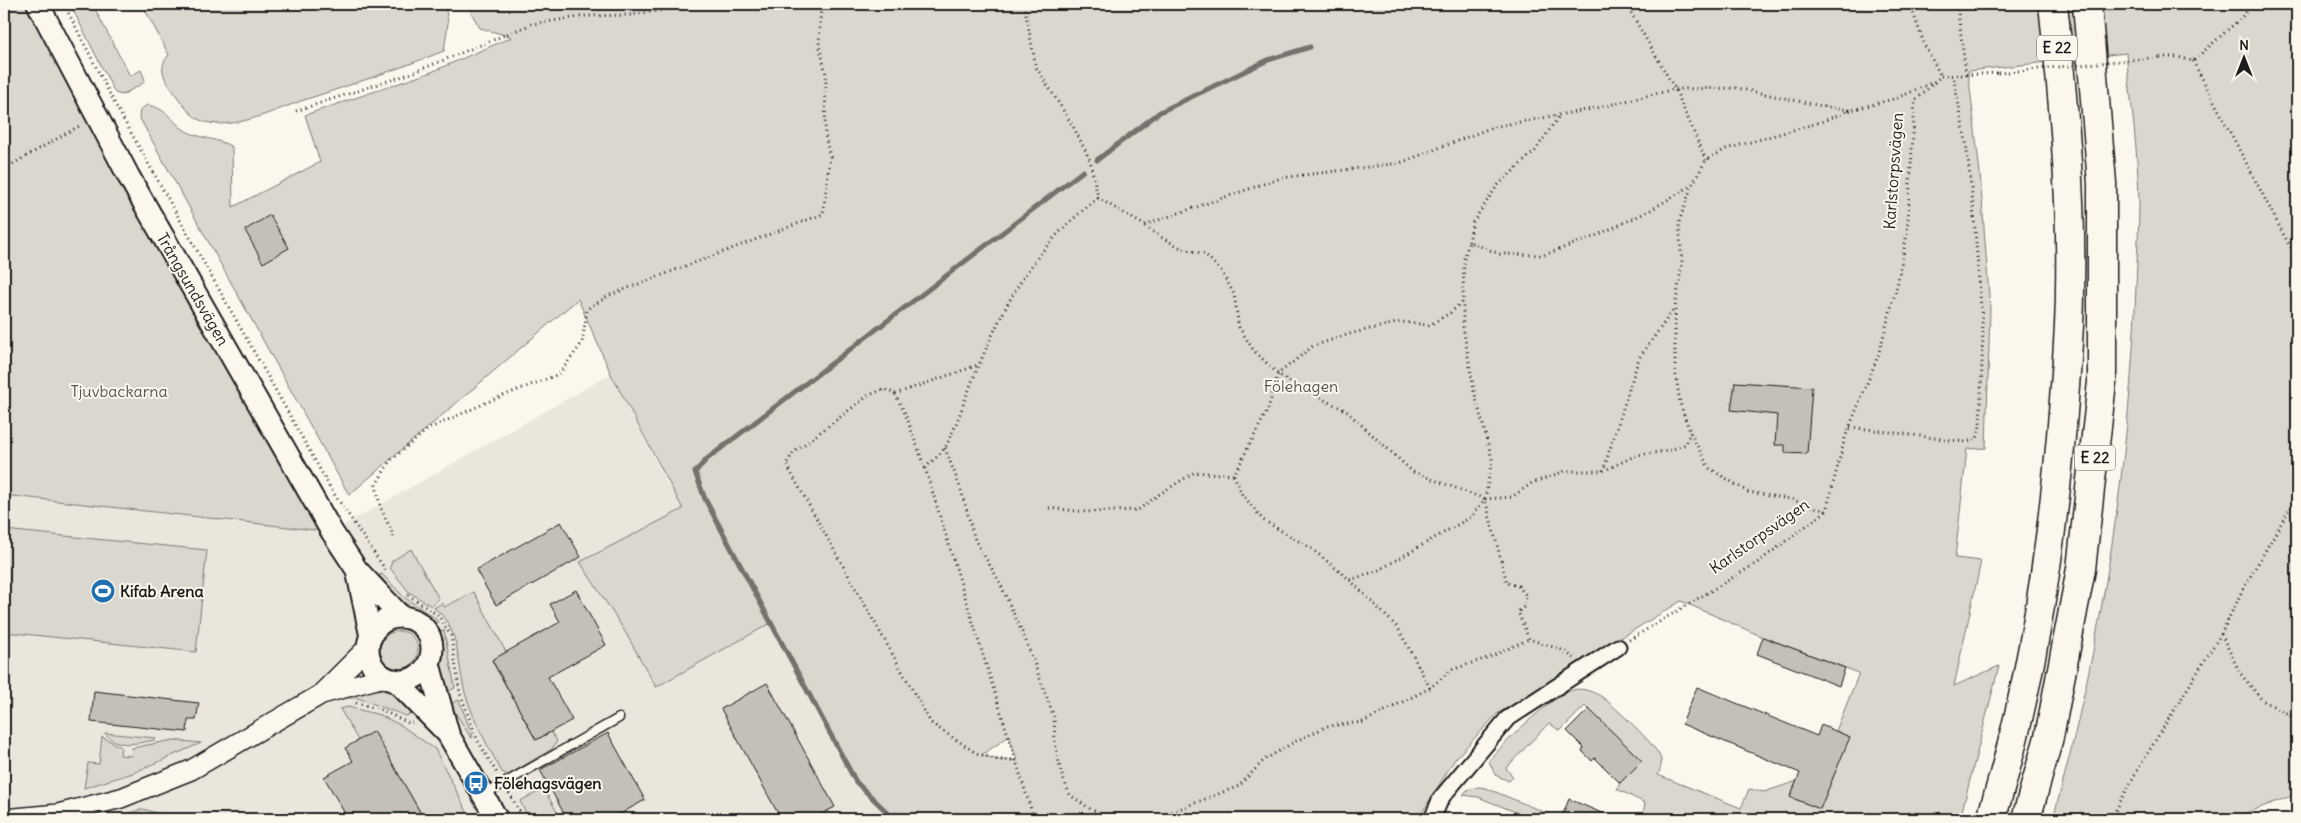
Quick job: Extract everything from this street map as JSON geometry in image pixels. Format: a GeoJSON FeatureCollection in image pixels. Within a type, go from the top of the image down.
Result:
{"type":"FeatureCollection","features":[{"type":"Feature","properties":{"kind":"highway","name":"E 22"},"geometry":{"type":"LineString","coordinates":[[1991,819],[2015,727],[2033,644],[2055,501],[2066,378],[2070,289],[2069,217],[2053,4]]}},
{"type":"Feature","properties":{"kind":"highway","name":"E 22"},"geometry":{"type":"LineString","coordinates":[[2026,819],[2049,736],[2081,569],[2102,382],[2102,183],[2087,4]]}},
{"type":"Feature","properties":{"kind":"main road","name":"Trångsundsvägen"},"geometry":{"type":"LineString","coordinates":[[38,4],[129,177],[332,532],[357,570],[401,617]]}},
{"type":"Feature","properties":{"kind":"main road","name":"Trångsundsvägen"},"geometry":{"type":"LineString","coordinates":[[357,570],[370,642]]}},
{"type":"Feature","properties":{"kind":"main road"},"geometry":{"type":"LineString","coordinates":[[433,708],[390,678],[372,662],[370,642],[383,622],[401,617],[412,619],[428,633],[432,648],[429,664],[433,708],[497,819]]}},
{"type":"Feature","properties":{"kind":"main road"},"geometry":{"type":"LineString","coordinates":[[390,678],[414,678],[429,664]]}},
{"type":"Feature","properties":{"kind":"street"},"geometry":{"type":"LineString","coordinates":[[4,819],[58,814],[130,794],[191,770],[320,695],[370,642]]}},
{"type":"Feature","properties":{"kind":"street"},"geometry":{"type":"LineString","coordinates":[[1432,819],[1441,798],[1507,719],[1582,668],[1618,647]]}},
{"type":"Feature","properties":{"kind":"street"},"geometry":{"type":"LineString","coordinates":[[320,695],[390,678]]}},
{"type":"Feature","properties":{"kind":"lane"},"geometry":{"type":"LineString","coordinates":[[483,795],[619,718]]}},
{"type":"Feature","properties":{"kind":"path"},"geometry":{"type":"LineString","coordinates":[[64,4],[116,106],[322,471],[389,574]]}},
{"type":"Feature","properties":{"kind":"path"},"geometry":{"type":"LineString","coordinates":[[296,111],[412,73],[532,24],[586,16],[630,15],[703,4]]}},
{"type":"Feature","properties":{"kind":"path"},"geometry":{"type":"LineString","coordinates":[[394,537],[380,506],[376,485],[390,461],[428,429],[492,400],[559,374],[582,343],[587,309],[610,295],[823,214],[830,157],[825,135],[826,74],[819,44],[821,4]]}},
{"type":"Feature","properties":{"kind":"path"},"geometry":{"type":"LineString","coordinates":[[1024,4],[1036,67],[1072,126],[1090,160],[1098,198],[1158,236],[1184,249],[1205,254],[1221,270],[1234,294],[1239,327],[1254,351],[1278,374],[1298,387],[1344,410],[1413,472],[1485,499],[1512,497],[1532,483],[1565,471],[1603,471],[1636,455],[1668,451],[1686,444],[1690,432]]}},
{"type":"Feature","properties":{"kind":"path"},"geometry":{"type":"LineString","coordinates":[[1626,4],[1675,90],[1706,160]]}},
{"type":"Feature","properties":{"kind":"path"},"geometry":{"type":"LineString","coordinates":[[1910,4],[1924,46],[1941,76],[1998,73],[2160,57],[2178,57],[2193,61],[2297,257]]}},
{"type":"Feature","properties":{"kind":"path"},"geometry":{"type":"LineString","coordinates":[[1957,4],[1966,74]]}},
{"type":"Feature","properties":{"kind":"path"},"geometry":{"type":"LineString","coordinates":[[2193,61],[2242,18],[2253,4]]}},
{"type":"Feature","properties":{"kind":"path"},"geometry":{"type":"LineString","coordinates":[[1850,427],[1966,442],[1977,439],[1980,426],[1983,333],[1966,142],[1953,75]]}},
{"type":"Feature","properties":{"kind":"path","name":"Karlstorpsvägen"},"geometry":{"type":"LineString","coordinates":[[1618,647],[1757,563],[1826,511],[1845,438],[1878,356],[1897,286],[1906,232],[1915,101],[1941,76]]}},
{"type":"Feature","properties":{"kind":"path"},"geometry":{"type":"LineString","coordinates":[[1826,511],[1790,499],[1748,492],[1709,468],[1690,432],[1680,403],[1674,369],[1674,308],[1682,263],[1680,222],[1692,185],[1706,160],[1726,149],[1897,98],[1936,81]]}},
{"type":"Feature","properties":{"kind":"path"},"geometry":{"type":"LineString","coordinates":[[1144,226],[1282,178],[1400,163],[1493,127],[1560,115],[1675,90],[1737,88],[1826,108],[1852,110]]}},
{"type":"Feature","properties":{"kind":"path"},"geometry":{"type":"LineString","coordinates":[[1529,639],[1518,612],[1525,606],[1526,596],[1518,586],[1507,583],[1485,499],[1492,460],[1474,391],[1463,327],[1464,259],[1473,222],[1497,186],[1535,151],[1560,115]]}},
{"type":"Feature","properties":{"kind":"path"},"geometry":{"type":"LineString","coordinates":[[4,169],[97,116]]}},
{"type":"Feature","properties":{"kind":"path"},"geometry":{"type":"LineString","coordinates":[[1469,242],[1500,254],[1544,255],[1594,237],[1649,211],[1692,185]]}},
{"type":"Feature","properties":{"kind":"path"},"geometry":{"type":"LineString","coordinates":[[925,468],[945,448],[979,365],[1010,298],[1036,257],[1068,221],[1098,198]]}},
{"type":"Feature","properties":{"kind":"path"},"geometry":{"type":"LineString","coordinates":[[1234,475],[1268,409],[1278,374],[1313,346],[1353,333],[1401,322],[1430,325],[1450,313],[1463,301]]}},
{"type":"Feature","properties":{"kind":"path"},"geometry":{"type":"LineString","coordinates":[[1603,471],[1639,358],[1674,308]]}},
{"type":"Feature","properties":{"kind":"path"},"geometry":{"type":"LineString","coordinates":[[895,394],[979,365]]}},
{"type":"Feature","properties":{"kind":"path"},"geometry":{"type":"LineString","coordinates":[[1017,760],[998,760],[976,753],[931,723],[786,464],[793,453],[869,395],[884,389],[895,394],[925,468],[1017,760],[1034,819]]}},
{"type":"Feature","properties":{"kind":"path"},"geometry":{"type":"LineString","coordinates":[[945,448],[961,490],[976,540],[999,581],[1026,641],[1054,717],[1056,750],[1061,773],[1070,795],[1092,810],[1113,819]]}},
{"type":"Feature","properties":{"kind":"path"},"geometry":{"type":"LineString","coordinates":[[1049,508],[1086,512],[1138,510],[1195,472],[1234,475]]}},
{"type":"Feature","properties":{"kind":"path"},"geometry":{"type":"LineString","coordinates":[[1234,475],[1242,494],[1263,520],[1312,549],[1350,580],[1398,628],[1430,688]]}},
{"type":"Feature","properties":{"kind":"path"},"geometry":{"type":"LineString","coordinates":[[2110,819],[2147,753],[2220,634],[2242,591],[2297,496]]}},
{"type":"Feature","properties":{"kind":"path"},"geometry":{"type":"LineString","coordinates":[[1350,580],[1379,570],[1471,517],[1485,499]]}},
{"type":"Feature","properties":{"kind":"path"},"geometry":{"type":"LineString","coordinates":[[407,594],[439,616],[451,636],[460,693],[477,739],[524,819]]}},
{"type":"Feature","properties":{"kind":"path"},"geometry":{"type":"LineString","coordinates":[[2220,634],[2240,673],[2262,700],[2297,719]]}},
{"type":"Feature","properties":{"kind":"path"},"geometry":{"type":"LineString","coordinates":[[1153,819],[1239,786],[1264,760],[1294,742],[1328,726],[1363,722],[1430,688],[1452,670],[1490,657],[1529,639],[1562,650],[1576,659],[1582,668]]}},
{"type":"Feature","properties":{"kind":"path"},"geometry":{"type":"LineString","coordinates":[[347,703],[355,703],[382,710],[410,724],[460,693]]}},
{"type":"Feature","properties":{"kind":"shaded area"},"geometry":{"type":"Polygon","coordinates":[[[611,374],[668,485],[695,472],[856,782],[894,819],[4,819],[4,495],[332,532],[611,374]]]}},
{"type":"Feature","properties":{"kind":"green space","name":"Tjuvbackarna"},"geometry":{"type":"Polygon","coordinates":[[[4,4],[38,4],[332,532],[4,495],[4,4]]]}},
{"type":"Feature","properties":{"kind":"green space"},"geometry":{"type":"Polygon","coordinates":[[[70,4],[104,4],[95,9],[130,76],[141,70],[145,80],[142,84],[122,95],[115,93],[70,4]]]}},
{"type":"Feature","properties":{"kind":"green space"},"geometry":{"type":"Polygon","coordinates":[[[142,4],[445,4],[448,23],[444,51],[255,118],[217,124],[205,122],[195,117],[168,84],[163,67],[169,55],[142,4]]]}},
{"type":"Feature","properties":{"kind":"green space","name":"Fölehagen"},"geometry":{"type":"Polygon","coordinates":[[[466,4],[2297,4],[2297,794],[2229,819],[2053,819],[2070,754],[2099,622],[2120,488],[2127,421],[2133,354],[2139,201],[2136,146],[2126,53],[1968,71],[1980,173],[1990,309],[1986,448],[1967,449],[1955,558],[1981,561],[1954,686],[1999,666],[1960,819],[1642,819],[1645,803],[1617,789],[1620,783],[1642,761],[1585,706],[1560,731],[1549,723],[1506,768],[1513,777],[1509,781],[1495,775],[1489,761],[1505,743],[1553,701],[1573,690],[1580,689],[1602,697],[1643,735],[1660,757],[1661,764],[1658,775],[1741,808],[1749,789],[1764,792],[1797,781],[1790,797],[1820,809],[1849,737],[1836,731],[1859,673],[1763,637],[1681,601],[1497,714],[1455,759],[1418,819],[905,819],[896,812],[890,816],[856,782],[771,623],[656,687],[624,630],[580,562],[683,509],[611,374],[578,299],[349,495],[139,117],[140,110],[147,105],[155,107],[166,113],[190,133],[222,142],[232,147],[233,207],[320,162],[305,115],[429,73],[512,37],[480,28],[466,4]],[[1009,736],[982,755],[998,760],[1017,760],[1009,736]]]}},
{"type":"Feature","properties":{"kind":"green space","name":"Kifab Arena"},"geometry":{"type":"Polygon","coordinates":[[[4,530],[207,550],[196,652],[4,632],[4,530]]]}},
{"type":"Feature","properties":{"kind":"green space"},"geometry":{"type":"Polygon","coordinates":[[[411,549],[439,599],[431,606],[409,592],[390,568],[392,561],[411,549]]]}},
{"type":"Feature","properties":{"kind":"green space"},"geometry":{"type":"Polygon","coordinates":[[[382,574],[404,597],[435,618],[438,622],[436,625],[424,614],[400,600],[379,575],[382,574]]]}},
{"type":"Feature","properties":{"kind":"green space"},"geometry":{"type":"Polygon","coordinates":[[[474,592],[506,652],[492,661],[536,740],[551,732],[557,741],[552,749],[508,775],[502,772],[478,725],[463,685],[454,637],[443,616],[434,608],[442,603],[444,607],[474,592]]]}},
{"type":"Feature","properties":{"kind":"green space"},"geometry":{"type":"Polygon","coordinates":[[[444,630],[455,688],[444,693],[441,668],[444,649],[440,632],[444,630]]]}},
{"type":"Feature","properties":{"kind":"green space"},"geometry":{"type":"Polygon","coordinates":[[[399,631],[412,637],[418,650],[412,663],[399,669],[386,663],[380,650],[386,637],[399,631]]]}},
{"type":"Feature","properties":{"kind":"green space"},"geometry":{"type":"Polygon","coordinates":[[[375,688],[392,693],[413,713],[406,716],[358,698],[344,698],[375,688]]]}},
{"type":"Feature","properties":{"kind":"green space"},"geometry":{"type":"Polygon","coordinates":[[[459,700],[473,737],[471,738],[450,704],[459,700]]]}},
{"type":"Feature","properties":{"kind":"green space"},"geometry":{"type":"Polygon","coordinates":[[[348,707],[380,715],[402,726],[435,749],[467,812],[475,819],[424,819],[374,732],[358,740],[340,709],[348,707]]]}},
{"type":"Feature","properties":{"kind":"green space"},"geometry":{"type":"Polygon","coordinates":[[[105,733],[156,738],[155,740],[128,744],[115,741],[105,733]]]}},
{"type":"Feature","properties":{"kind":"green space"},"geometry":{"type":"Polygon","coordinates":[[[102,737],[121,747],[120,755],[131,756],[132,748],[173,740],[201,743],[133,773],[84,788],[88,763],[99,764],[102,737]]]}},
{"type":"Feature","properties":{"kind":"green space"},"geometry":{"type":"Polygon","coordinates":[[[1479,787],[1486,788],[1561,819],[1533,819],[1478,797],[1463,795],[1467,790],[1479,787]]]}},
{"type":"Feature","properties":{"kind":"green space"},"geometry":{"type":"Polygon","coordinates":[[[544,789],[561,819],[529,819],[520,801],[544,789]]]}},
{"type":"Feature","properties":{"kind":"green space"},"geometry":{"type":"Polygon","coordinates":[[[143,809],[157,813],[242,819],[107,819],[143,809]]]}},
{"type":"Feature","properties":{"kind":"building"},"geometry":{"type":"Polygon","coordinates":[[[270,215],[289,248],[263,263],[245,230],[270,215]]]}},
{"type":"Feature","properties":{"kind":"building"},"geometry":{"type":"Polygon","coordinates":[[[1735,382],[1812,387],[1807,454],[1785,453],[1785,445],[1775,445],[1777,415],[1731,410],[1735,382]]]}},
{"type":"Feature","properties":{"kind":"building"},"geometry":{"type":"Polygon","coordinates":[[[561,522],[581,557],[496,605],[476,570],[561,522]]]}},
{"type":"Feature","properties":{"kind":"building"},"geometry":{"type":"Polygon","coordinates":[[[576,590],[606,645],[548,677],[572,720],[536,740],[492,660],[560,622],[550,604],[576,590]]]}},
{"type":"Feature","properties":{"kind":"building"},"geometry":{"type":"Polygon","coordinates":[[[1763,637],[1845,668],[1839,686],[1757,654],[1763,637]]]}},
{"type":"Feature","properties":{"kind":"building"},"geometry":{"type":"Polygon","coordinates":[[[767,683],[835,807],[812,819],[781,819],[721,709],[767,683]]]}},
{"type":"Feature","properties":{"kind":"building"},"geometry":{"type":"Polygon","coordinates":[[[1697,687],[1817,736],[1821,725],[1850,737],[1820,809],[1790,797],[1800,773],[1682,724],[1697,687]]]}},
{"type":"Feature","properties":{"kind":"building"},"geometry":{"type":"Polygon","coordinates":[[[94,691],[199,703],[196,720],[188,720],[187,732],[91,722],[94,691]]]}},
{"type":"Feature","properties":{"kind":"building"},"geometry":{"type":"Polygon","coordinates":[[[1589,709],[1642,761],[1620,783],[1595,758],[1592,761],[1582,751],[1584,748],[1567,731],[1589,709]]]}},
{"type":"Feature","properties":{"kind":"building"},"geometry":{"type":"Polygon","coordinates":[[[374,731],[424,819],[348,819],[324,777],[353,761],[345,748],[374,731]]]}},
{"type":"Feature","properties":{"kind":"building"},"geometry":{"type":"Polygon","coordinates":[[[608,733],[645,800],[611,819],[567,819],[540,770],[608,733]]]}},
{"type":"Feature","properties":{"kind":"building"},"geometry":{"type":"Polygon","coordinates":[[[1569,799],[1616,819],[1561,819],[1569,799]]]}},
{"type":"Feature","properties":{"kind":"waterway"},"geometry":{"type":"LineString","coordinates":[[1097,160],[1160,112],[1268,60],[1310,47]]}},
{"type":"Feature","properties":{"kind":"waterway"},"geometry":{"type":"LineString","coordinates":[[894,819],[856,782],[705,499],[695,472],[707,459],[1083,171]]}},
{"type":"Feature","properties":{"kind":"place","name":"Kifab Arena"},"geometry":{"type":"Point","coordinates":[103,591]}},
{"type":"Feature","properties":{"kind":"place","name":"Fölehagsvägen"},"geometry":{"type":"Point","coordinates":[476,783]}}]}
